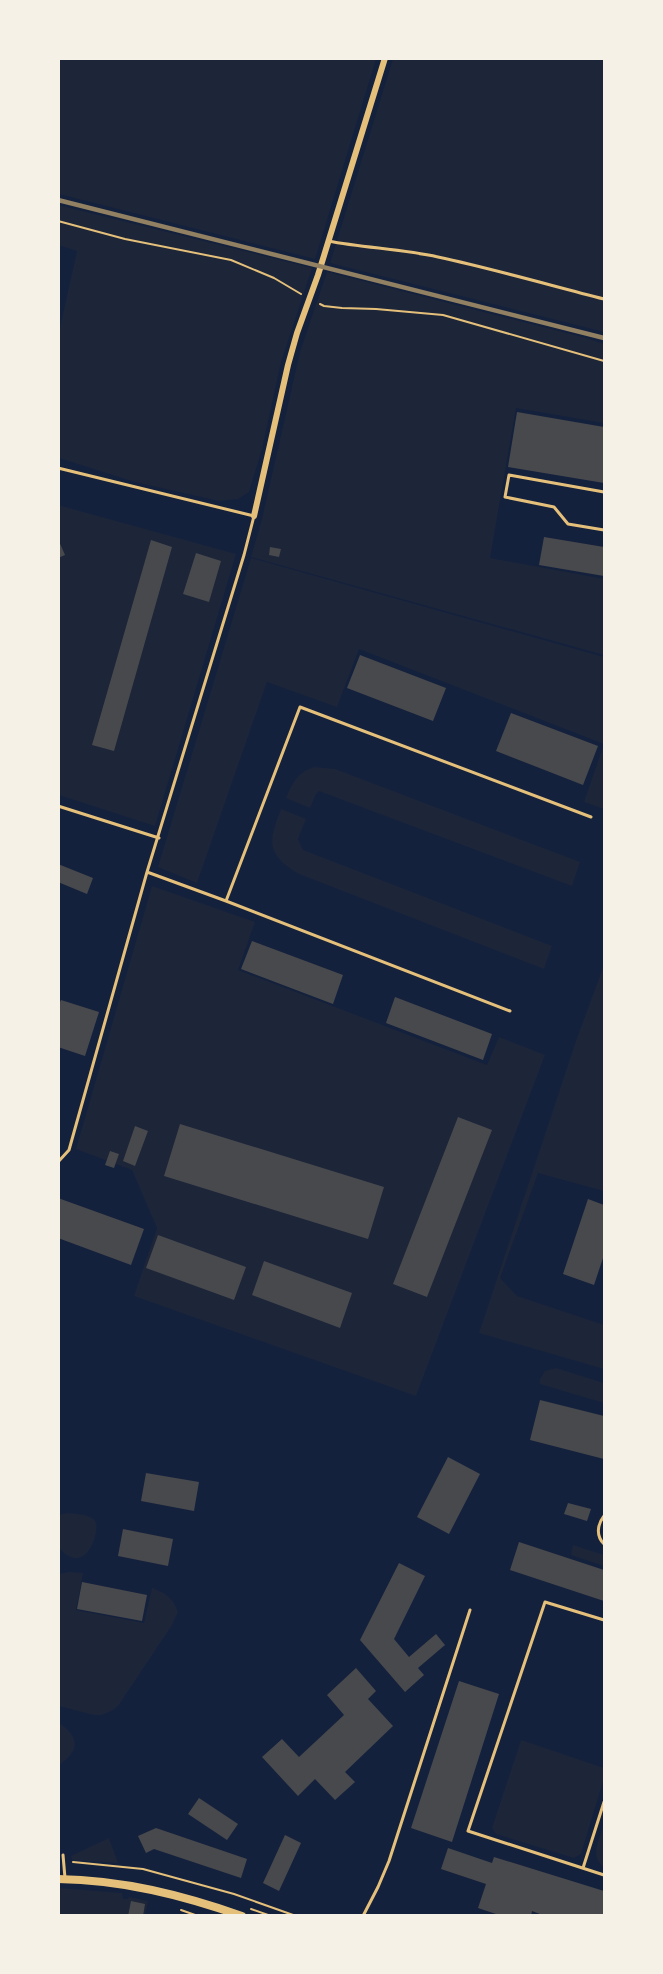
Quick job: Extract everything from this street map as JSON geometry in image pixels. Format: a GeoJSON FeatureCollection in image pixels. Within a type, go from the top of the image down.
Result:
{"type":"FeatureCollection","features":[{"type":"Feature","properties":{"kind":"street"},"geometry":{"type":"LineString","coordinates":[[254,516],[297,333],[386,58]]}},
{"type":"Feature","properties":{"kind":"street"},"geometry":{"type":"LineString","coordinates":[[62,1880],[117,1883],[157,1890],[242,1916]]}},
{"type":"Feature","properties":{"kind":"lane"},"geometry":{"type":"LineString","coordinates":[[328,241],[438,256],[604,299]]}},
{"type":"Feature","properties":{"kind":"lane"},"geometry":{"type":"LineString","coordinates":[[58,468],[254,516],[147,872],[69,1150],[58,1162]]}},
{"type":"Feature","properties":{"kind":"lane"},"geometry":{"type":"LineString","coordinates":[[604,492],[509,475],[505,497],[554,507],[568,524],[604,530]]}},
{"type":"Feature","properties":{"kind":"lane"},"geometry":{"type":"LineString","coordinates":[[226,901],[300,707],[591,818]]}},
{"type":"Feature","properties":{"kind":"lane"},"geometry":{"type":"LineString","coordinates":[[58,806],[159,838]]}},
{"type":"Feature","properties":{"kind":"lane"},"geometry":{"type":"LineString","coordinates":[[147,872],[510,1011]]}},
{"type":"Feature","properties":{"kind":"lane"},"geometry":{"type":"LineString","coordinates":[[604,1516],[598,1531],[604,1544]]}},
{"type":"Feature","properties":{"kind":"lane"},"geometry":{"type":"LineString","coordinates":[[604,1620],[545,1602],[468,1831],[604,1875]]}},
{"type":"Feature","properties":{"kind":"lane"},"geometry":{"type":"LineString","coordinates":[[363,1916],[389,1861],[471,1610]]}},
{"type":"Feature","properties":{"kind":"lane"},"geometry":{"type":"LineString","coordinates":[[583,1868],[604,1803]]}},
{"type":"Feature","properties":{"kind":"lane"},"geometry":{"type":"LineString","coordinates":[[62,1880],[63,1855]]}},
{"type":"Feature","properties":{"kind":"path"},"geometry":{"type":"LineString","coordinates":[[58,221],[125,239],[231,260],[274,278],[324,306],[443,315],[604,361]]}},
{"type":"Feature","properties":{"kind":"path"},"geometry":{"type":"LineString","coordinates":[[63,1861],[143,1869],[234,1894],[296,1916]]}},
{"type":"Feature","properties":{"kind":"shaded area"},"geometry":{"type":"Polygon","coordinates":[[[58,59],[376,59],[315,259],[59,194],[58,59]]]}},
{"type":"Feature","properties":{"kind":"shaded area"},"geometry":{"type":"Polygon","coordinates":[[[393,59],[604,59],[604,332],[330,263],[393,59]]]}},
{"type":"Feature","properties":{"kind":"shaded area"},"geometry":{"type":"Polygon","coordinates":[[[58,205],[312,268],[281,362],[262,449],[249,492],[238,499],[219,501],[135,482],[59,458],[59,332],[77,251],[59,245],[58,205]]]}},
{"type":"Feature","properties":{"kind":"shaded area"},"geometry":{"type":"Polygon","coordinates":[[[327,272],[604,344],[604,423],[516,408],[490,558],[604,579],[604,655],[251,557],[262,519],[300,352],[327,272]]]}},
{"type":"Feature","properties":{"kind":"shaded area"},"geometry":{"type":"Polygon","coordinates":[[[58,505],[236,554],[155,826],[59,795],[58,505]]]}},
{"type":"Feature","properties":{"kind":"shaded area"},"geometry":{"type":"Polygon","coordinates":[[[251,558],[604,657],[604,744],[359,649],[337,707],[267,682],[197,883],[158,867],[251,558]]]}},
{"type":"Feature","properties":{"kind":"shaded area"},"geometry":{"type":"Polygon","coordinates":[[[604,744],[604,809],[584,802],[604,744]]]}},
{"type":"Feature","properties":{"kind":"shaded area"},"geometry":{"type":"Polygon","coordinates":[[[314,767],[335,769],[580,862],[572,886],[319,791],[310,808],[286,798],[296,779],[314,767]]]}},
{"type":"Feature","properties":{"kind":"shaded area"},"geometry":{"type":"Polygon","coordinates":[[[281,809],[306,819],[298,839],[303,850],[552,946],[544,969],[299,874],[280,860],[273,846],[272,839],[281,809]]]}},
{"type":"Feature","properties":{"kind":"shaded area"},"geometry":{"type":"Polygon","coordinates":[[[152,886],[255,922],[238,970],[487,1065],[499,1037],[545,1055],[416,1396],[134,1296],[157,1228],[132,1170],[76,1149],[152,886]]]}},
{"type":"Feature","properties":{"kind":"shaded area"},"geometry":{"type":"Polygon","coordinates":[[[604,965],[604,1191],[538,1173],[500,1278],[517,1296],[604,1325],[604,1369],[479,1333],[577,1038],[604,965]]]}},
{"type":"Feature","properties":{"kind":"shaded area"},"geometry":{"type":"Polygon","coordinates":[[[556,1368],[604,1383],[604,1403],[540,1384],[545,1371],[556,1368]]]}},
{"type":"Feature","properties":{"kind":"shaded area"},"geometry":{"type":"Polygon","coordinates":[[[68,1513],[90,1517],[95,1521],[96,1526],[96,1533],[89,1550],[77,1558],[69,1556],[59,1548],[59,1515],[68,1513]]]}},
{"type":"Feature","properties":{"kind":"shaded area"},"geometry":{"type":"Polygon","coordinates":[[[573,1545],[604,1555],[604,1566],[571,1555],[573,1545]]]}},
{"type":"Feature","properties":{"kind":"shaded area"},"geometry":{"type":"Polygon","coordinates":[[[83,1573],[76,1610],[144,1623],[152,1588],[168,1597],[178,1612],[172,1625],[118,1706],[102,1715],[59,1706],[59,1574],[83,1573]]]}},
{"type":"Feature","properties":{"kind":"shaded area"},"geometry":{"type":"Polygon","coordinates":[[[59,1723],[71,1734],[75,1744],[71,1755],[59,1765],[59,1723]]]}},
{"type":"Feature","properties":{"kind":"shaded area"},"geometry":{"type":"Polygon","coordinates":[[[521,1740],[604,1768],[604,1778],[581,1854],[574,1858],[496,1834],[492,1828],[521,1740]]]}},
{"type":"Feature","properties":{"kind":"shaded area"},"geometry":{"type":"Polygon","coordinates":[[[604,1824],[604,1868],[599,1863],[596,1853],[604,1824]]]}},
{"type":"Feature","properties":{"kind":"shaded area"},"geometry":{"type":"Polygon","coordinates":[[[109,1838],[118,1863],[72,1860],[71,1856],[109,1838]]]}},
{"type":"Feature","properties":{"kind":"shaded area"},"geometry":{"type":"Polygon","coordinates":[[[59,1888],[122,1893],[123,1899],[129,1897],[148,1901],[145,1915],[59,1916],[59,1888]]]}},
{"type":"Feature","properties":{"kind":"building"},"geometry":{"type":"Polygon","coordinates":[[[517,412],[604,427],[604,483],[508,467],[517,412]]]}},
{"type":"Feature","properties":{"kind":"building"},"geometry":{"type":"Polygon","coordinates":[[[544,537],[604,547],[604,576],[539,565],[544,537]]]}},
{"type":"Feature","properties":{"kind":"building"},"geometry":{"type":"Polygon","coordinates":[[[58,539],[65,555],[58,558],[58,539]]]}},
{"type":"Feature","properties":{"kind":"building"},"geometry":{"type":"Polygon","coordinates":[[[151,540],[172,547],[114,751],[92,745],[151,540]]]}},
{"type":"Feature","properties":{"kind":"building"},"geometry":{"type":"Polygon","coordinates":[[[270,547],[281,549],[279,557],[269,555],[270,547]]]}},
{"type":"Feature","properties":{"kind":"building"},"geometry":{"type":"Polygon","coordinates":[[[196,553],[221,561],[209,602],[183,594],[196,553]]]}},
{"type":"Feature","properties":{"kind":"building"},"geometry":{"type":"Polygon","coordinates":[[[360,655],[446,688],[433,721],[347,688],[360,655]]]}},
{"type":"Feature","properties":{"kind":"building"},"geometry":{"type":"Polygon","coordinates":[[[511,713],[598,746],[583,785],[496,751],[511,713]]]}},
{"type":"Feature","properties":{"kind":"building"},"geometry":{"type":"Polygon","coordinates":[[[58,864],[93,878],[87,894],[58,882],[58,864]]]}},
{"type":"Feature","properties":{"kind":"building"},"geometry":{"type":"Polygon","coordinates":[[[252,941],[343,975],[333,1004],[241,969],[252,941]]]}},
{"type":"Feature","properties":{"kind":"building"},"geometry":{"type":"Polygon","coordinates":[[[395,997],[492,1034],[483,1060],[386,1023],[395,997]]]}},
{"type":"Feature","properties":{"kind":"building"},"geometry":{"type":"Polygon","coordinates":[[[61,1000],[99,1012],[85,1056],[58,1047],[58,1006],[61,1000]]]}},
{"type":"Feature","properties":{"kind":"building"},"geometry":{"type":"Polygon","coordinates":[[[458,1117],[492,1130],[427,1297],[393,1284],[458,1117]]]}},
{"type":"Feature","properties":{"kind":"building"},"geometry":{"type":"Polygon","coordinates":[[[180,1124],[384,1187],[368,1239],[164,1176],[180,1124]]]}},
{"type":"Feature","properties":{"kind":"building"},"geometry":{"type":"Polygon","coordinates":[[[135,1126],[148,1131],[135,1166],[123,1161],[135,1126]]]}},
{"type":"Feature","properties":{"kind":"building"},"geometry":{"type":"Polygon","coordinates":[[[110,1151],[119,1154],[114,1168],[105,1165],[110,1151]]]}},
{"type":"Feature","properties":{"kind":"building"},"geometry":{"type":"Polygon","coordinates":[[[58,1198],[144,1229],[131,1265],[58,1238],[58,1198]]]}},
{"type":"Feature","properties":{"kind":"building"},"geometry":{"type":"Polygon","coordinates":[[[588,1199],[604,1205],[604,1255],[594,1285],[563,1274],[588,1199]]]}},
{"type":"Feature","properties":{"kind":"building"},"geometry":{"type":"Polygon","coordinates":[[[158,1235],[246,1267],[234,1300],[146,1268],[158,1235]]]}},
{"type":"Feature","properties":{"kind":"building"},"geometry":{"type":"Polygon","coordinates":[[[264,1261],[352,1293],[340,1328],[252,1295],[264,1261]]]}},
{"type":"Feature","properties":{"kind":"building"},"geometry":{"type":"Polygon","coordinates":[[[540,1400],[604,1416],[604,1459],[530,1440],[540,1400]]]}},
{"type":"Feature","properties":{"kind":"building"},"geometry":{"type":"Polygon","coordinates":[[[448,1457],[480,1474],[449,1534],[417,1517],[448,1457]]]}},
{"type":"Feature","properties":{"kind":"building"},"geometry":{"type":"Polygon","coordinates":[[[146,1473],[199,1482],[194,1511],[141,1501],[146,1473]]]}},
{"type":"Feature","properties":{"kind":"building"},"geometry":{"type":"Polygon","coordinates":[[[568,1503],[591,1509],[587,1521],[564,1514],[568,1503]]]}},
{"type":"Feature","properties":{"kind":"building"},"geometry":{"type":"Polygon","coordinates":[[[123,1529],[173,1539],[168,1566],[118,1556],[123,1529]]]}},
{"type":"Feature","properties":{"kind":"building"},"geometry":{"type":"Polygon","coordinates":[[[519,1542],[604,1570],[604,1601],[510,1570],[519,1542]]]}},
{"type":"Feature","properties":{"kind":"building"},"geometry":{"type":"Polygon","coordinates":[[[399,1563],[425,1576],[394,1639],[409,1657],[436,1634],[445,1645],[418,1668],[424,1675],[405,1692],[360,1640],[399,1563]]]}},
{"type":"Feature","properties":{"kind":"building"},"geometry":{"type":"Polygon","coordinates":[[[82,1582],[147,1595],[142,1621],[77,1609],[82,1582]]]}},
{"type":"Feature","properties":{"kind":"building"},"geometry":{"type":"Polygon","coordinates":[[[356,1668],[376,1691],[368,1699],[393,1726],[345,1772],[355,1782],[335,1800],[315,1779],[298,1796],[262,1757],[282,1739],[299,1757],[344,1715],[327,1695],[356,1668]]]}},
{"type":"Feature","properties":{"kind":"building"},"geometry":{"type":"Polygon","coordinates":[[[459,1681],[499,1694],[452,1842],[411,1828],[459,1681]]]}},
{"type":"Feature","properties":{"kind":"building"},"geometry":{"type":"Polygon","coordinates":[[[199,1798],[238,1824],[227,1840],[188,1814],[199,1798]]]}},
{"type":"Feature","properties":{"kind":"building"},"geometry":{"type":"Polygon","coordinates":[[[156,1828],[247,1859],[241,1878],[154,1849],[146,1853],[138,1836],[156,1828]]]}},
{"type":"Feature","properties":{"kind":"building"},"geometry":{"type":"Polygon","coordinates":[[[285,1835],[301,1843],[279,1891],[263,1883],[285,1835]]]}},
{"type":"Feature","properties":{"kind":"building"},"geometry":{"type":"Polygon","coordinates":[[[448,1848],[492,1863],[494,1857],[604,1891],[604,1916],[545,1916],[532,1911],[531,1916],[502,1916],[478,1908],[486,1884],[441,1869],[448,1848]]]}},
{"type":"Feature","properties":{"kind":"building"},"geometry":{"type":"Polygon","coordinates":[[[131,1901],[145,1904],[143,1916],[128,1916],[131,1901]]]}},
{"type":"Feature","properties":{"kind":"railway"},"geometry":{"type":"LineString","coordinates":[[58,200],[604,338]]}}]}
